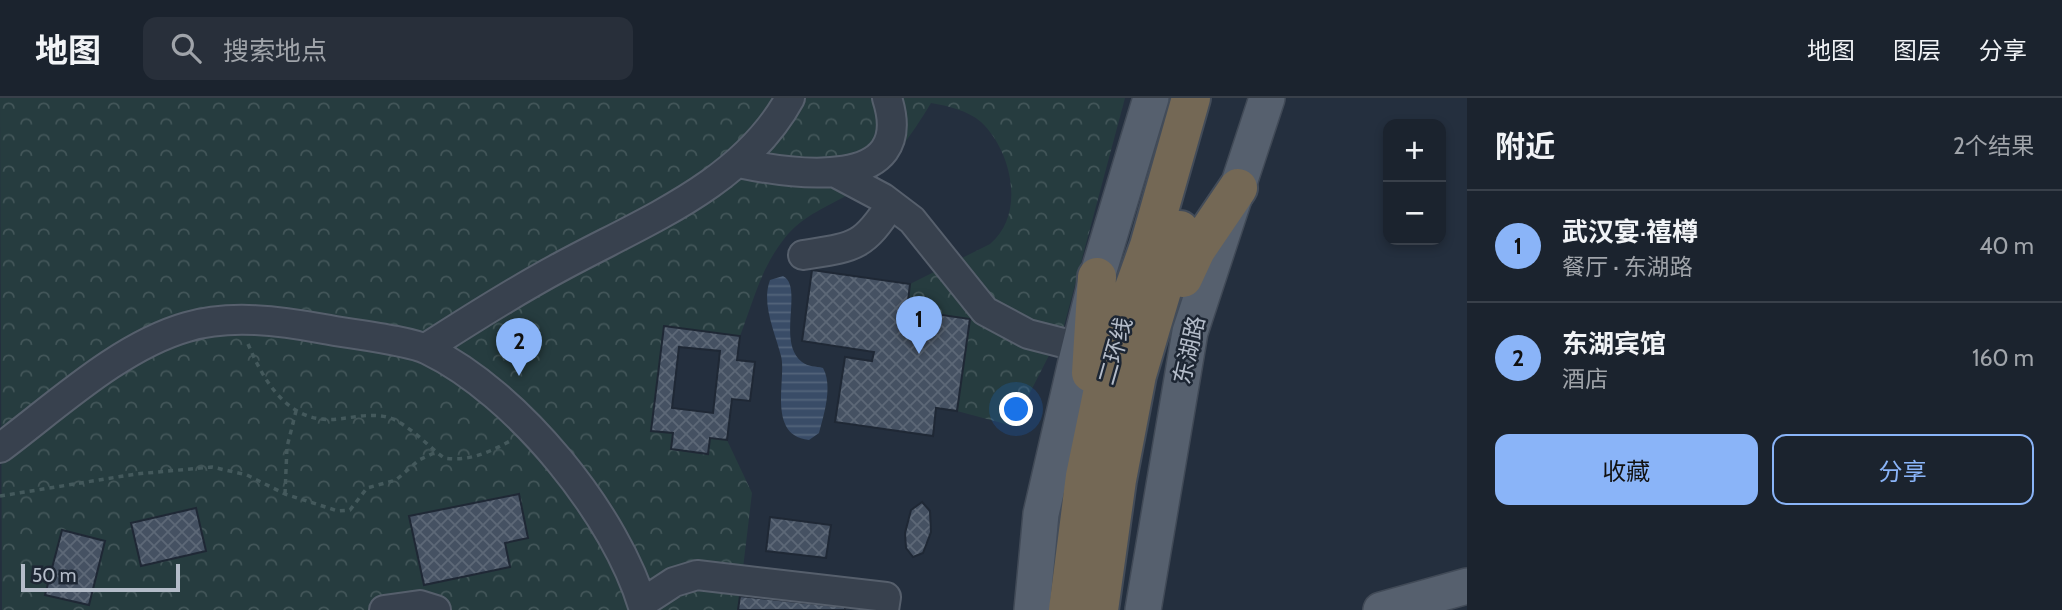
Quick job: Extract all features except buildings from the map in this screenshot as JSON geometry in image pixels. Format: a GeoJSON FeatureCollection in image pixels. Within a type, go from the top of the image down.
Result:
{"type":"FeatureCollection","features":[{"type":"Feature","properties":{"kind":"highway","name":"二环线"},"geometry":{"type":"LineString","coordinates":[[1068,610],[1085,476],[1110,355],[1149,246],[1191,98]]}},
{"type":"Feature","properties":{"kind":"highway","name":"二环线"},"geometry":{"type":"LineString","coordinates":[[1099,610],[1117,480],[1137,375],[1219,98]]}},
{"type":"Feature","properties":{"kind":"highway"},"geometry":{"type":"LineString","coordinates":[[1137,375],[1195,250],[1238,188]]}},
{"type":"Feature","properties":{"kind":"highway"},"geometry":{"type":"LineString","coordinates":[[1085,476],[1097,277]]}},
{"type":"Feature","properties":{"kind":"main road"},"geometry":{"type":"LineString","coordinates":[[1032,610],[1041,514],[1079,347],[1097,277],[1151,98]]}},
{"type":"Feature","properties":{"kind":"main road","name":"东湖路"},"geometry":{"type":"LineString","coordinates":[[1143,610],[1190,332],[1267,98]]}},
{"type":"Feature","properties":{"kind":"main road"},"geometry":{"type":"LineString","coordinates":[[1381,610],[1467,586]]}},
{"type":"Feature","properties":{"kind":"lane"},"geometry":{"type":"LineString","coordinates":[[426,348],[495,302],[720,178],[739,163],[772,127],[790,98]]}},
{"type":"Feature","properties":{"kind":"lane"},"geometry":{"type":"LineString","coordinates":[[739,163],[783,172],[835,173],[864,165],[887,145],[893,122],[887,98]]}},
{"type":"Feature","properties":{"kind":"lane"},"geometry":{"type":"LineString","coordinates":[[835,173],[891,204],[924,234],[985,311],[1028,334],[1079,347]]}},
{"type":"Feature","properties":{"kind":"lane"},"geometry":{"type":"LineString","coordinates":[[803,254],[841,249],[866,239],[891,204]]}},
{"type":"Feature","properties":{"kind":"lane"},"geometry":{"type":"LineString","coordinates":[[0,448],[113,365],[147,344],[188,326],[238,321],[294,323],[426,348],[475,380],[531,430],[595,511],[613,540],[643,607],[685,577],[710,575],[886,597],[884,610]]}},
{"type":"Feature","properties":{"kind":"lane"},"geometry":{"type":"LineString","coordinates":[[384,610],[420,605],[436,610]]}},
{"type":"Feature","properties":{"kind":"path"},"geometry":{"type":"LineString","coordinates":[[238,321],[266,380],[296,411],[320,421],[378,416],[392,419],[436,452],[452,459],[478,455],[531,430]]}},
{"type":"Feature","properties":{"kind":"path"},"geometry":{"type":"LineString","coordinates":[[285,494],[287,447],[296,411]]}},
{"type":"Feature","properties":{"kind":"path"},"geometry":{"type":"LineString","coordinates":[[0,496],[136,474],[212,467],[247,475],[285,494],[338,511],[347,511],[367,488],[396,480],[419,460],[436,452]]}},
{"type":"Feature","properties":{"kind":"green space"},"geometry":{"type":"Polygon","coordinates":[[[0,98],[1125,98],[1064,326],[1013,426],[957,411],[970,319],[907,310],[910,284],[990,244],[1001,231],[1008,216],[1011,183],[1001,149],[981,122],[970,114],[951,107],[931,103],[907,140],[878,173],[854,191],[799,223],[791,231],[763,273],[740,336],[664,327],[651,430],[673,433],[672,450],[708,454],[710,438],[727,440],[752,493],[738,610],[2,610],[0,98]]]}},
{"type":"Feature","properties":{"kind":"water"},"geometry":{"type":"Polygon","coordinates":[[[783,276],[789,282],[791,291],[790,329],[795,353],[804,364],[823,368],[826,375],[827,400],[819,433],[809,440],[796,436],[787,428],[781,405],[781,356],[767,299],[770,280],[783,276]]]}},
{"type":"Feature","properties":{"kind":"place","name":"武汉宴·禧樽"},"geometry":{"type":"Point","coordinates":[919,354]}},
{"type":"Feature","properties":{"kind":"place","name":"东湖宾馆"},"geometry":{"type":"Point","coordinates":[519,376]}}]}
